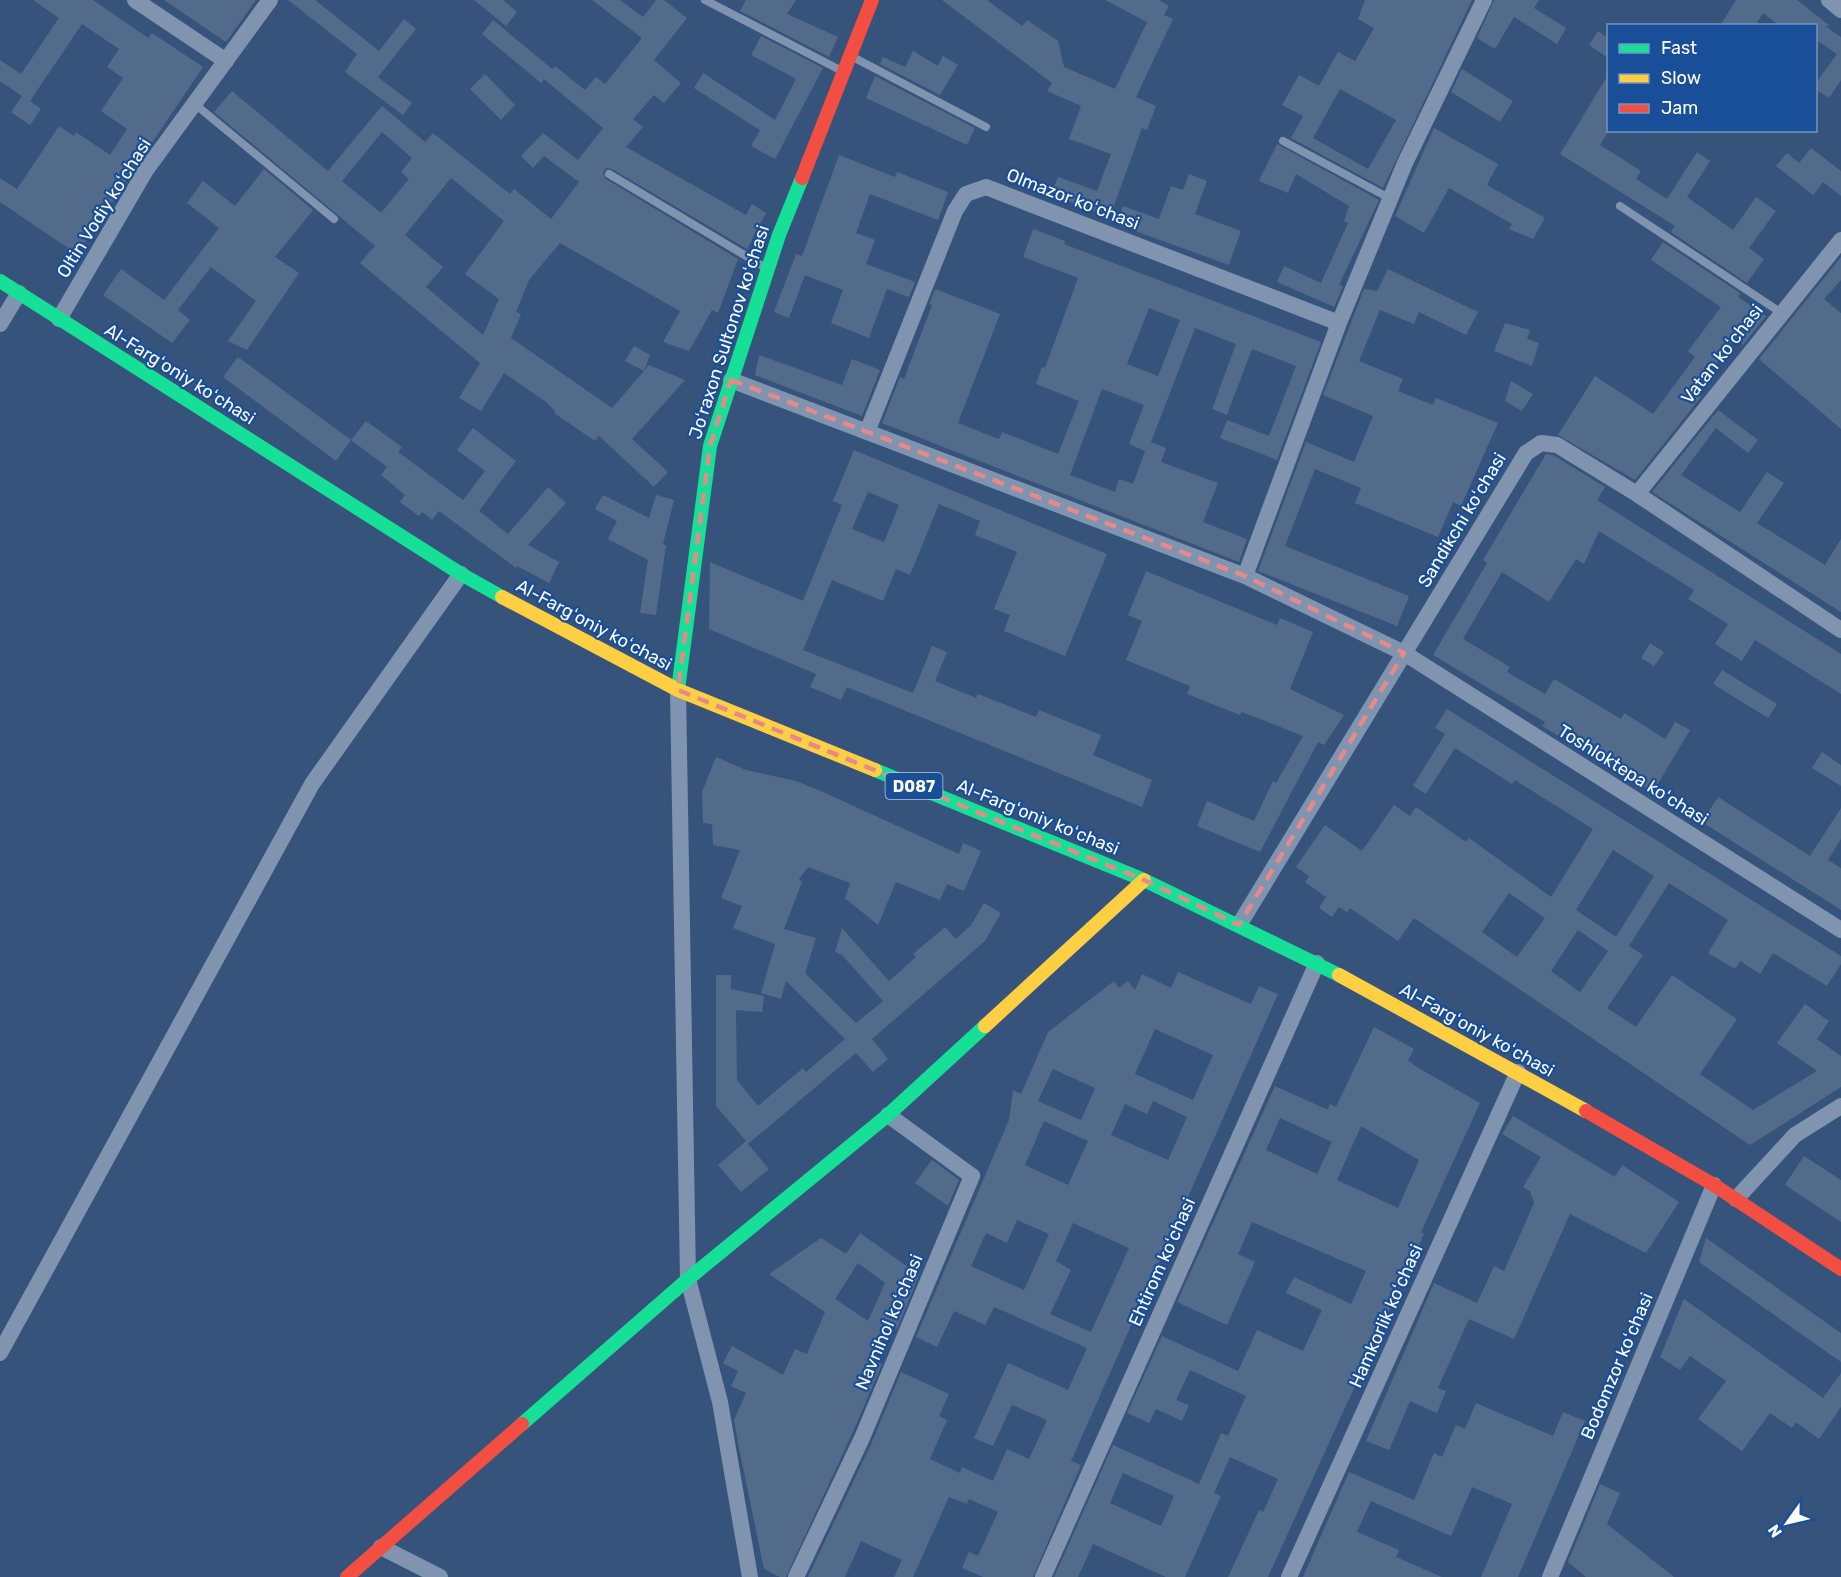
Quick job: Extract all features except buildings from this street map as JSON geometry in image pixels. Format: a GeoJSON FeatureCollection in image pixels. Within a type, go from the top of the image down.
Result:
{"type":"FeatureCollection","features":[{"type":"Feature","properties":{"kind":"main road","name":"Joʻraxon Sultonov koʻchasi"},"geometry":{"type":"LineString","coordinates":[[678,690],[710,446],[767,268],[842,71],[872,0]]}},
{"type":"Feature","properties":{"kind":"main road","name":"Al-Fargʻoniy koʻchasi"},"geometry":{"type":"LineString","coordinates":[[0,281],[461,574],[678,690],[1144,880],[1317,963],[1518,1072],[1714,1185],[1841,1269]]}},
{"type":"Feature","properties":{"kind":"main road"},"geometry":{"type":"LineString","coordinates":[[347,1577],[688,1279],[888,1115],[1144,880]]}},
{"type":"Feature","properties":{"kind":"street"},"geometry":{"type":"LineString","coordinates":[[135,0],[226,61]]}},
{"type":"Feature","properties":{"kind":"street","name":"Oltin Vodiy koʻchasi"},"geometry":{"type":"LineString","coordinates":[[59,319],[146,170],[196,105],[270,0]]}},
{"type":"Feature","properties":{"kind":"street"},"geometry":{"type":"LineString","coordinates":[[1245,576],[1339,323],[1390,199],[1405,163],[1484,0]]}},
{"type":"Feature","properties":{"kind":"street"},"geometry":{"type":"LineString","coordinates":[[1829,0],[1841,10]]}},
{"type":"Feature","properties":{"kind":"street","name":"Olmazor koʻchasi"},"geometry":{"type":"LineString","coordinates":[[867,432],[955,211],[966,194],[986,187],[1339,323]]}},
{"type":"Feature","properties":{"kind":"street","name":"Vatan koʻchasi"},"geometry":{"type":"LineString","coordinates":[[1637,494],[1780,312],[1841,240]]}},
{"type":"Feature","properties":{"kind":"street"},"geometry":{"type":"LineString","coordinates":[[0,324],[19,293]]}},
{"type":"Feature","properties":{"kind":"street"},"geometry":{"type":"LineString","coordinates":[[731,380],[1245,576],[1404,653]]}},
{"type":"Feature","properties":{"kind":"street","name":"Sandikchi koʻchasi"},"geometry":{"type":"LineString","coordinates":[[1239,925],[1526,453],[1541,443],[1557,445],[1637,494],[1841,630]]}},
{"type":"Feature","properties":{"kind":"street"},"geometry":{"type":"LineString","coordinates":[[0,1353],[312,784],[461,574]]}},
{"type":"Feature","properties":{"kind":"street","name":"Toshloktepa koʻchasi"},"geometry":{"type":"LineString","coordinates":[[1404,653],[1841,930]]}},
{"type":"Feature","properties":{"kind":"street"},"geometry":{"type":"LineString","coordinates":[[678,690],[688,1279],[720,1402],[750,1577]]}},
{"type":"Feature","properties":{"kind":"street","name":"Ehtirom koʻchasi"},"geometry":{"type":"LineString","coordinates":[[1043,1577],[1317,963]]}},
{"type":"Feature","properties":{"kind":"street","name":"Hamkorlik koʻchasi"},"geometry":{"type":"LineString","coordinates":[[1289,1577],[1518,1072]]}},
{"type":"Feature","properties":{"kind":"street"},"geometry":{"type":"LineString","coordinates":[[1736,1200],[1795,1135],[1841,1106]]}},
{"type":"Feature","properties":{"kind":"street","name":"Navnihol koʻchasi"},"geometry":{"type":"LineString","coordinates":[[796,1577],[862,1438],[972,1176],[888,1115]]}},
{"type":"Feature","properties":{"kind":"street","name":"Bodomzor koʻchasi"},"geometry":{"type":"LineString","coordinates":[[1567,1577],[1553,1570],[1714,1185]]}},
{"type":"Feature","properties":{"kind":"street"},"geometry":{"type":"LineString","coordinates":[[381,1547],[440,1577]]}},
{"type":"Feature","properties":{"kind":"lane"},"geometry":{"type":"LineString","coordinates":[[705,0],[842,71]]}},
{"type":"Feature","properties":{"kind":"lane"},"geometry":{"type":"LineString","coordinates":[[850,56],[986,127]]}},
{"type":"Feature","properties":{"kind":"lane"},"geometry":{"type":"LineString","coordinates":[[196,105],[334,219]]}},
{"type":"Feature","properties":{"kind":"lane"},"geometry":{"type":"LineString","coordinates":[[1284,141],[1390,199]]}},
{"type":"Feature","properties":{"kind":"lane"},"geometry":{"type":"LineString","coordinates":[[609,174],[767,268]]}},
{"type":"Feature","properties":{"kind":"lane"},"geometry":{"type":"LineString","coordinates":[[1620,206],[1780,312]]}},
{"type":"Feature","properties":{"kind":"highlighted area"},"geometry":{"type":"Polygon","coordinates":[[[731,380],[1245,576],[1404,653],[1239,925],[1144,880],[678,690],[710,446],[731,380]]]}},
{"type":"Feature","properties":{"kind":"traffic: fast"},"geometry":{"type":"LineString","coordinates":[[678,690],[710,446],[779,235],[802,178]]}},
{"type":"Feature","properties":{"kind":"traffic: fast"},"geometry":{"type":"LineString","coordinates":[[0,281],[461,574],[502,597]]}},
{"type":"Feature","properties":{"kind":"traffic: fast"},"geometry":{"type":"LineString","coordinates":[[875,770],[1144,880],[1339,975]]}},
{"type":"Feature","properties":{"kind":"traffic: fast"},"geometry":{"type":"LineString","coordinates":[[522,1424],[688,1279],[888,1115],[985,1026]]}},
{"type":"Feature","properties":{"kind":"traffic: slow"},"geometry":{"type":"LineString","coordinates":[[502,597],[678,690],[875,770]]}},
{"type":"Feature","properties":{"kind":"traffic: slow"},"geometry":{"type":"LineString","coordinates":[[985,1026],[1144,880]]}},
{"type":"Feature","properties":{"kind":"traffic: slow"},"geometry":{"type":"LineString","coordinates":[[1339,975],[1586,1111]]}},
{"type":"Feature","properties":{"kind":"traffic: jam"},"geometry":{"type":"LineString","coordinates":[[802,178],[872,0]]}},
{"type":"Feature","properties":{"kind":"traffic: jam"},"geometry":{"type":"LineString","coordinates":[[1586,1111],[1714,1185],[1841,1269]]}},
{"type":"Feature","properties":{"kind":"traffic: jam"},"geometry":{"type":"LineString","coordinates":[[347,1577],[522,1424]]}}]}
